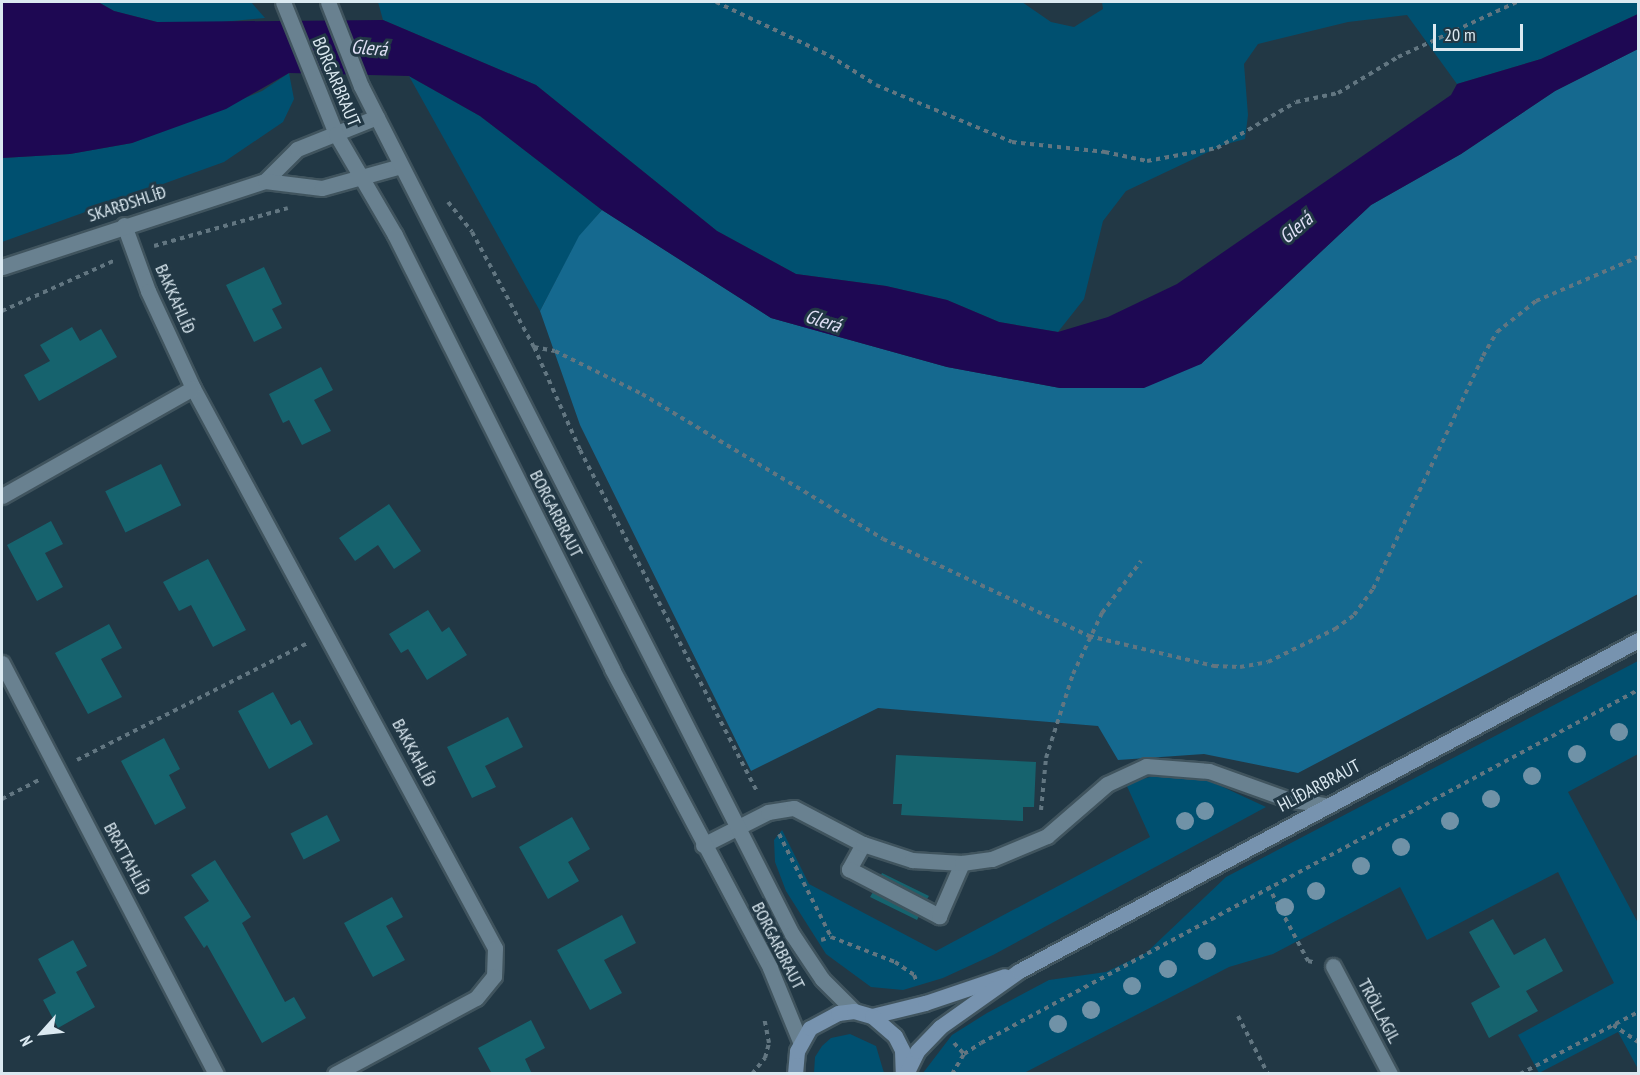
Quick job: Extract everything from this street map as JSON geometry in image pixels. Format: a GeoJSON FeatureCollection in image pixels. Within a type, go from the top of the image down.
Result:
{"type":"FeatureCollection","features":[{"type":"Feature","properties":{"kind":"main road","name":"HLÍÐARBRAUT"},"geometry":{"type":"LineString","coordinates":[[904,1074],[917,1051],[940,1027],[1019,971],[1324,805],[1638,640]]}},
{"type":"Feature","properties":{"kind":"main road","name":"HLÍÐARBRAUT"},"geometry":{"type":"LineString","coordinates":[[872,1016],[926,1003],[1019,971]]}},
{"type":"Feature","properties":{"kind":"main road"},"geometry":{"type":"LineString","coordinates":[[782,1074],[795,1068],[800,1041],[823,1018],[854,1011],[872,1016],[895,1036],[902,1050],[904,1074]]}},
{"type":"Feature","properties":{"kind":"street","name":"BORGARBRAUT"},"geometry":{"type":"LineString","coordinates":[[283,2],[336,134],[395,235],[703,846],[770,968],[800,1041]]}},
{"type":"Feature","properties":{"kind":"street","name":"BORGARBRAUT"},"geometry":{"type":"LineString","coordinates":[[328,2],[361,86],[376,117],[792,934],[822,979],[854,1011]]}},
{"type":"Feature","properties":{"kind":"street","name":"SKARÐSHLÍÐ"},"geometry":{"type":"LineString","coordinates":[[266,181],[297,149],[376,117]]}},
{"type":"Feature","properties":{"kind":"street","name":"SKARÐSHLÍÐ"},"geometry":{"type":"LineString","coordinates":[[2,267],[124,225],[266,181],[322,188],[363,179],[401,166]]}},
{"type":"Feature","properties":{"kind":"street","name":"BAKKAHLÍÐ"},"geometry":{"type":"LineString","coordinates":[[124,225],[193,388],[328,633],[495,948],[494,976],[476,998],[335,1074]]}},
{"type":"Feature","properties":{"kind":"street"},"geometry":{"type":"LineString","coordinates":[[2,495],[193,388]]}},
{"type":"Feature","properties":{"kind":"street","name":"BRATTAHLÍÐ"},"geometry":{"type":"LineString","coordinates":[[2,663],[216,1074]]}},
{"type":"Feature","properties":{"kind":"street"},"geometry":{"type":"LineString","coordinates":[[703,846],[768,812],[794,808],[863,844],[912,860],[962,863],[992,858],[1039,840],[1071,819],[1107,784],[1146,766],[1209,771],[1287,800],[1324,805]]}},
{"type":"Feature","properties":{"kind":"street"},"geometry":{"type":"LineString","coordinates":[[863,844],[849,869],[939,916],[962,863]]}},
{"type":"Feature","properties":{"kind":"street","name":"TRÖLLAGIL"},"geometry":{"type":"LineString","coordinates":[[1333,966],[1390,1074]]}},
{"type":"Feature","properties":{"kind":"path"},"geometry":{"type":"LineString","coordinates":[[716,2],[830,56],[876,85],[1012,142],[1105,152],[1147,161],[1217,148],[1296,102],[1338,93],[1398,57],[1517,2]]}},
{"type":"Feature","properties":{"kind":"path"},"geometry":{"type":"LineString","coordinates":[[445,198],[472,232],[534,347],[580,450],[831,937]]}},
{"type":"Feature","properties":{"kind":"path"},"geometry":{"type":"LineString","coordinates":[[2,311],[50,286],[134,253],[292,207]]}},
{"type":"Feature","properties":{"kind":"path"},"geometry":{"type":"LineString","coordinates":[[534,347],[555,351],[642,394],[883,539],[1089,636],[1214,666],[1240,667],[1268,662],[1335,629],[1354,615],[1373,589],[1483,356],[1497,332],[1536,301],[1638,257]]}},
{"type":"Feature","properties":{"kind":"path"},"geometry":{"type":"LineString","coordinates":[[1039,840],[1046,758],[1089,636],[1141,561]]}},
{"type":"Feature","properties":{"kind":"path"},"geometry":{"type":"LineString","coordinates":[[2,799],[328,633]]}},
{"type":"Feature","properties":{"kind":"path"},"geometry":{"type":"LineString","coordinates":[[952,1074],[964,1054],[981,1043],[1268,886],[1638,690]]}},
{"type":"Feature","properties":{"kind":"path"},"geometry":{"type":"LineString","coordinates":[[1268,886],[1308,961],[1333,966]]}},
{"type":"Feature","properties":{"kind":"path"},"geometry":{"type":"LineString","coordinates":[[816,942],[831,937],[895,962],[914,975],[921,991]]}},
{"type":"Feature","properties":{"kind":"path"},"geometry":{"type":"LineString","coordinates":[[752,1074],[765,1058],[769,1043],[762,1007]]}},
{"type":"Feature","properties":{"kind":"path"},"geometry":{"type":"LineString","coordinates":[[1520,1074],[1638,1012]]}},
{"type":"Feature","properties":{"kind":"path"},"geometry":{"type":"LineString","coordinates":[[1238,1016],[1268,1074]]}},
{"type":"Feature","properties":{"kind":"path"},"geometry":{"type":"LineString","coordinates":[[1613,1025],[1638,1042]]}},
{"type":"Feature","properties":{"kind":"shaded area"},"geometry":{"type":"Polygon","coordinates":[[[98,2],[251,2],[265,18],[212,23],[157,22],[114,11],[98,2]]]}},
{"type":"Feature","properties":{"kind":"shaded area"},"geometry":{"type":"Polygon","coordinates":[[[378,2],[1022,2],[1051,22],[1074,27],[1103,9],[1102,2],[1638,2],[1638,14],[1541,59],[1457,84],[1407,15],[1348,22],[1258,44],[1244,64],[1248,115],[1245,139],[1223,145],[1126,191],[1103,221],[1084,299],[1058,332],[999,322],[947,300],[886,286],[796,274],[717,231],[536,85],[383,20],[378,2]]]}},
{"type":"Feature","properties":{"kind":"shaded area"},"geometry":{"type":"Polygon","coordinates":[[[1638,49],[1638,594],[1298,773],[1204,754],[1118,760],[1098,726],[878,708],[751,771],[580,425],[540,311],[579,236],[602,210],[771,318],[947,367],[1060,388],[1201,364],[1371,205],[1461,154],[1555,91],[1638,49]]]}},
{"type":"Feature","properties":{"kind":"shaded area"},"geometry":{"type":"Polygon","coordinates":[[[289,73],[294,99],[283,122],[224,162],[2,242],[2,158],[70,154],[132,143],[262,91],[289,73]]]}},
{"type":"Feature","properties":{"kind":"shaded area"},"geometry":{"type":"Polygon","coordinates":[[[409,76],[480,116],[602,210],[579,237],[540,311],[409,76]]]}},
{"type":"Feature","properties":{"kind":"shaded area"},"geometry":{"type":"Polygon","coordinates":[[[1638,661],[1638,754],[1568,792],[1638,923],[1638,1069],[1618,1032],[1539,1073],[1518,1035],[1614,983],[1558,872],[1427,940],[1400,887],[1273,954],[1229,967],[1024,1073],[923,1073],[952,1035],[987,1013],[1049,980],[1106,972],[1146,953],[1226,877],[1638,661]]]}},
{"type":"Feature","properties":{"kind":"shaded area"},"geometry":{"type":"Polygon","coordinates":[[[1160,774],[1210,781],[1266,807],[993,955],[943,978],[903,990],[871,987],[826,954],[786,891],[775,862],[774,840],[782,830],[809,884],[936,951],[1150,837],[1126,784],[1160,774]]]}},
{"type":"Feature","properties":{"kind":"shaded area"},"geometry":{"type":"Polygon","coordinates":[[[850,1034],[876,1046],[884,1073],[814,1073],[815,1057],[822,1046],[831,1038],[850,1034]]]}},
{"type":"Feature","properties":{"kind":"water","name":"Glerá"},"geometry":{"type":"Polygon","coordinates":[[[2,2],[98,2],[114,11],[157,22],[383,20],[536,85],[717,231],[796,274],[886,286],[947,300],[999,322],[1058,332],[1108,317],[1177,284],[1451,95],[1457,84],[1541,59],[1638,14],[1638,49],[1555,91],[1461,154],[1371,205],[1201,364],[1144,388],[1060,388],[947,367],[771,318],[602,210],[480,116],[409,76],[289,73],[226,109],[132,143],[70,154],[2,158],[2,2]]]}},
{"type":"Feature","properties":{"kind":"building"},"geometry":{"type":"Polygon","coordinates":[[[264,267],[282,304],[272,309],[282,328],[254,342],[226,285],[264,267]]]}},
{"type":"Feature","properties":{"kind":"building"},"geometry":{"type":"Polygon","coordinates":[[[72,327],[80,341],[101,329],[117,357],[39,401],[24,375],[50,361],[40,345],[72,327]]]}},
{"type":"Feature","properties":{"kind":"building"},"geometry":{"type":"Polygon","coordinates":[[[321,367],[333,390],[314,400],[331,431],[302,445],[289,420],[283,423],[269,394],[321,367]]]}},
{"type":"Feature","properties":{"kind":"building"},"geometry":{"type":"Polygon","coordinates":[[[161,464],[181,505],[125,533],[105,491],[161,464]]]}},
{"type":"Feature","properties":{"kind":"building"},"geometry":{"type":"Polygon","coordinates":[[[389,504],[421,551],[394,569],[378,545],[355,561],[339,538],[389,504]]]}},
{"type":"Feature","properties":{"kind":"building"},"geometry":{"type":"Polygon","coordinates":[[[51,521],[63,544],[45,553],[63,587],[37,601],[7,545],[51,521]]]}},
{"type":"Feature","properties":{"kind":"building"},"geometry":{"type":"Polygon","coordinates":[[[208,559],[246,630],[213,647],[191,605],[179,611],[163,582],[208,559]]]}},
{"type":"Feature","properties":{"kind":"building"},"geometry":{"type":"Polygon","coordinates":[[[428,610],[442,632],[449,627],[467,655],[427,680],[408,649],[401,653],[389,634],[428,610]]]}},
{"type":"Feature","properties":{"kind":"building"},"geometry":{"type":"Polygon","coordinates":[[[109,624],[122,648],[101,659],[122,697],[88,714],[55,653],[109,624]]]}},
{"type":"Feature","properties":{"kind":"building"},"geometry":{"type":"Polygon","coordinates":[[[273,692],[291,725],[300,720],[313,744],[269,769],[238,711],[273,692]]]}},
{"type":"Feature","properties":{"kind":"building"},"geometry":{"type":"Polygon","coordinates":[[[508,717],[523,747],[485,766],[496,787],[472,798],[447,747],[508,717]]]}},
{"type":"Feature","properties":{"kind":"building"},"geometry":{"type":"Polygon","coordinates":[[[164,738],[180,769],[169,775],[186,808],[155,825],[121,761],[164,738]]]}},
{"type":"Feature","properties":{"kind":"building"},"geometry":{"type":"Polygon","coordinates":[[[896,755],[1036,762],[1034,807],[1023,807],[1023,821],[901,815],[902,804],[893,804],[896,755]]]}},
{"type":"Feature","properties":{"kind":"building"},"geometry":{"type":"Polygon","coordinates":[[[327,815],[340,841],[304,859],[290,834],[327,815]]]}},
{"type":"Feature","properties":{"kind":"building"},"geometry":{"type":"Polygon","coordinates":[[[572,817],[590,849],[568,862],[579,881],[548,899],[519,847],[572,817]]]}},
{"type":"Feature","properties":{"kind":"building"},"geometry":{"type":"Polygon","coordinates":[[[215,860],[251,917],[242,923],[285,1002],[294,997],[306,1018],[262,1043],[207,945],[204,948],[184,917],[209,901],[191,875],[215,860]]]}},
{"type":"Feature","properties":{"kind":"building"},"geometry":{"type":"Polygon","coordinates":[[[882,873],[929,896],[927,899],[881,875],[882,873]]]}},
{"type":"Feature","properties":{"kind":"building"},"geometry":{"type":"Polygon","coordinates":[[[873,892],[919,916],[917,920],[870,897],[873,892]]]}},
{"type":"Feature","properties":{"kind":"building"},"geometry":{"type":"Polygon","coordinates":[[[392,897],[403,917],[386,926],[405,960],[373,977],[344,923],[392,897]]]}},
{"type":"Feature","properties":{"kind":"building"},"geometry":{"type":"Polygon","coordinates":[[[622,915],[636,943],[604,960],[622,993],[590,1010],[557,950],[622,915]]]}},
{"type":"Feature","properties":{"kind":"building"},"geometry":{"type":"Polygon","coordinates":[[[1493,919],[1514,955],[1545,938],[1563,971],[1526,991],[1538,1011],[1489,1038],[1471,1003],[1500,987],[1469,932],[1493,919]]]}},
{"type":"Feature","properties":{"kind":"building"},"geometry":{"type":"Polygon","coordinates":[[[73,940],[87,966],[76,972],[95,1007],[58,1028],[43,1000],[56,993],[38,959],[73,940]]]}},
{"type":"Feature","properties":{"kind":"building"},"geometry":{"type":"Polygon","coordinates":[[[531,1020],[545,1048],[525,1059],[532,1074],[492,1074],[478,1048],[531,1020]]]}}]}
